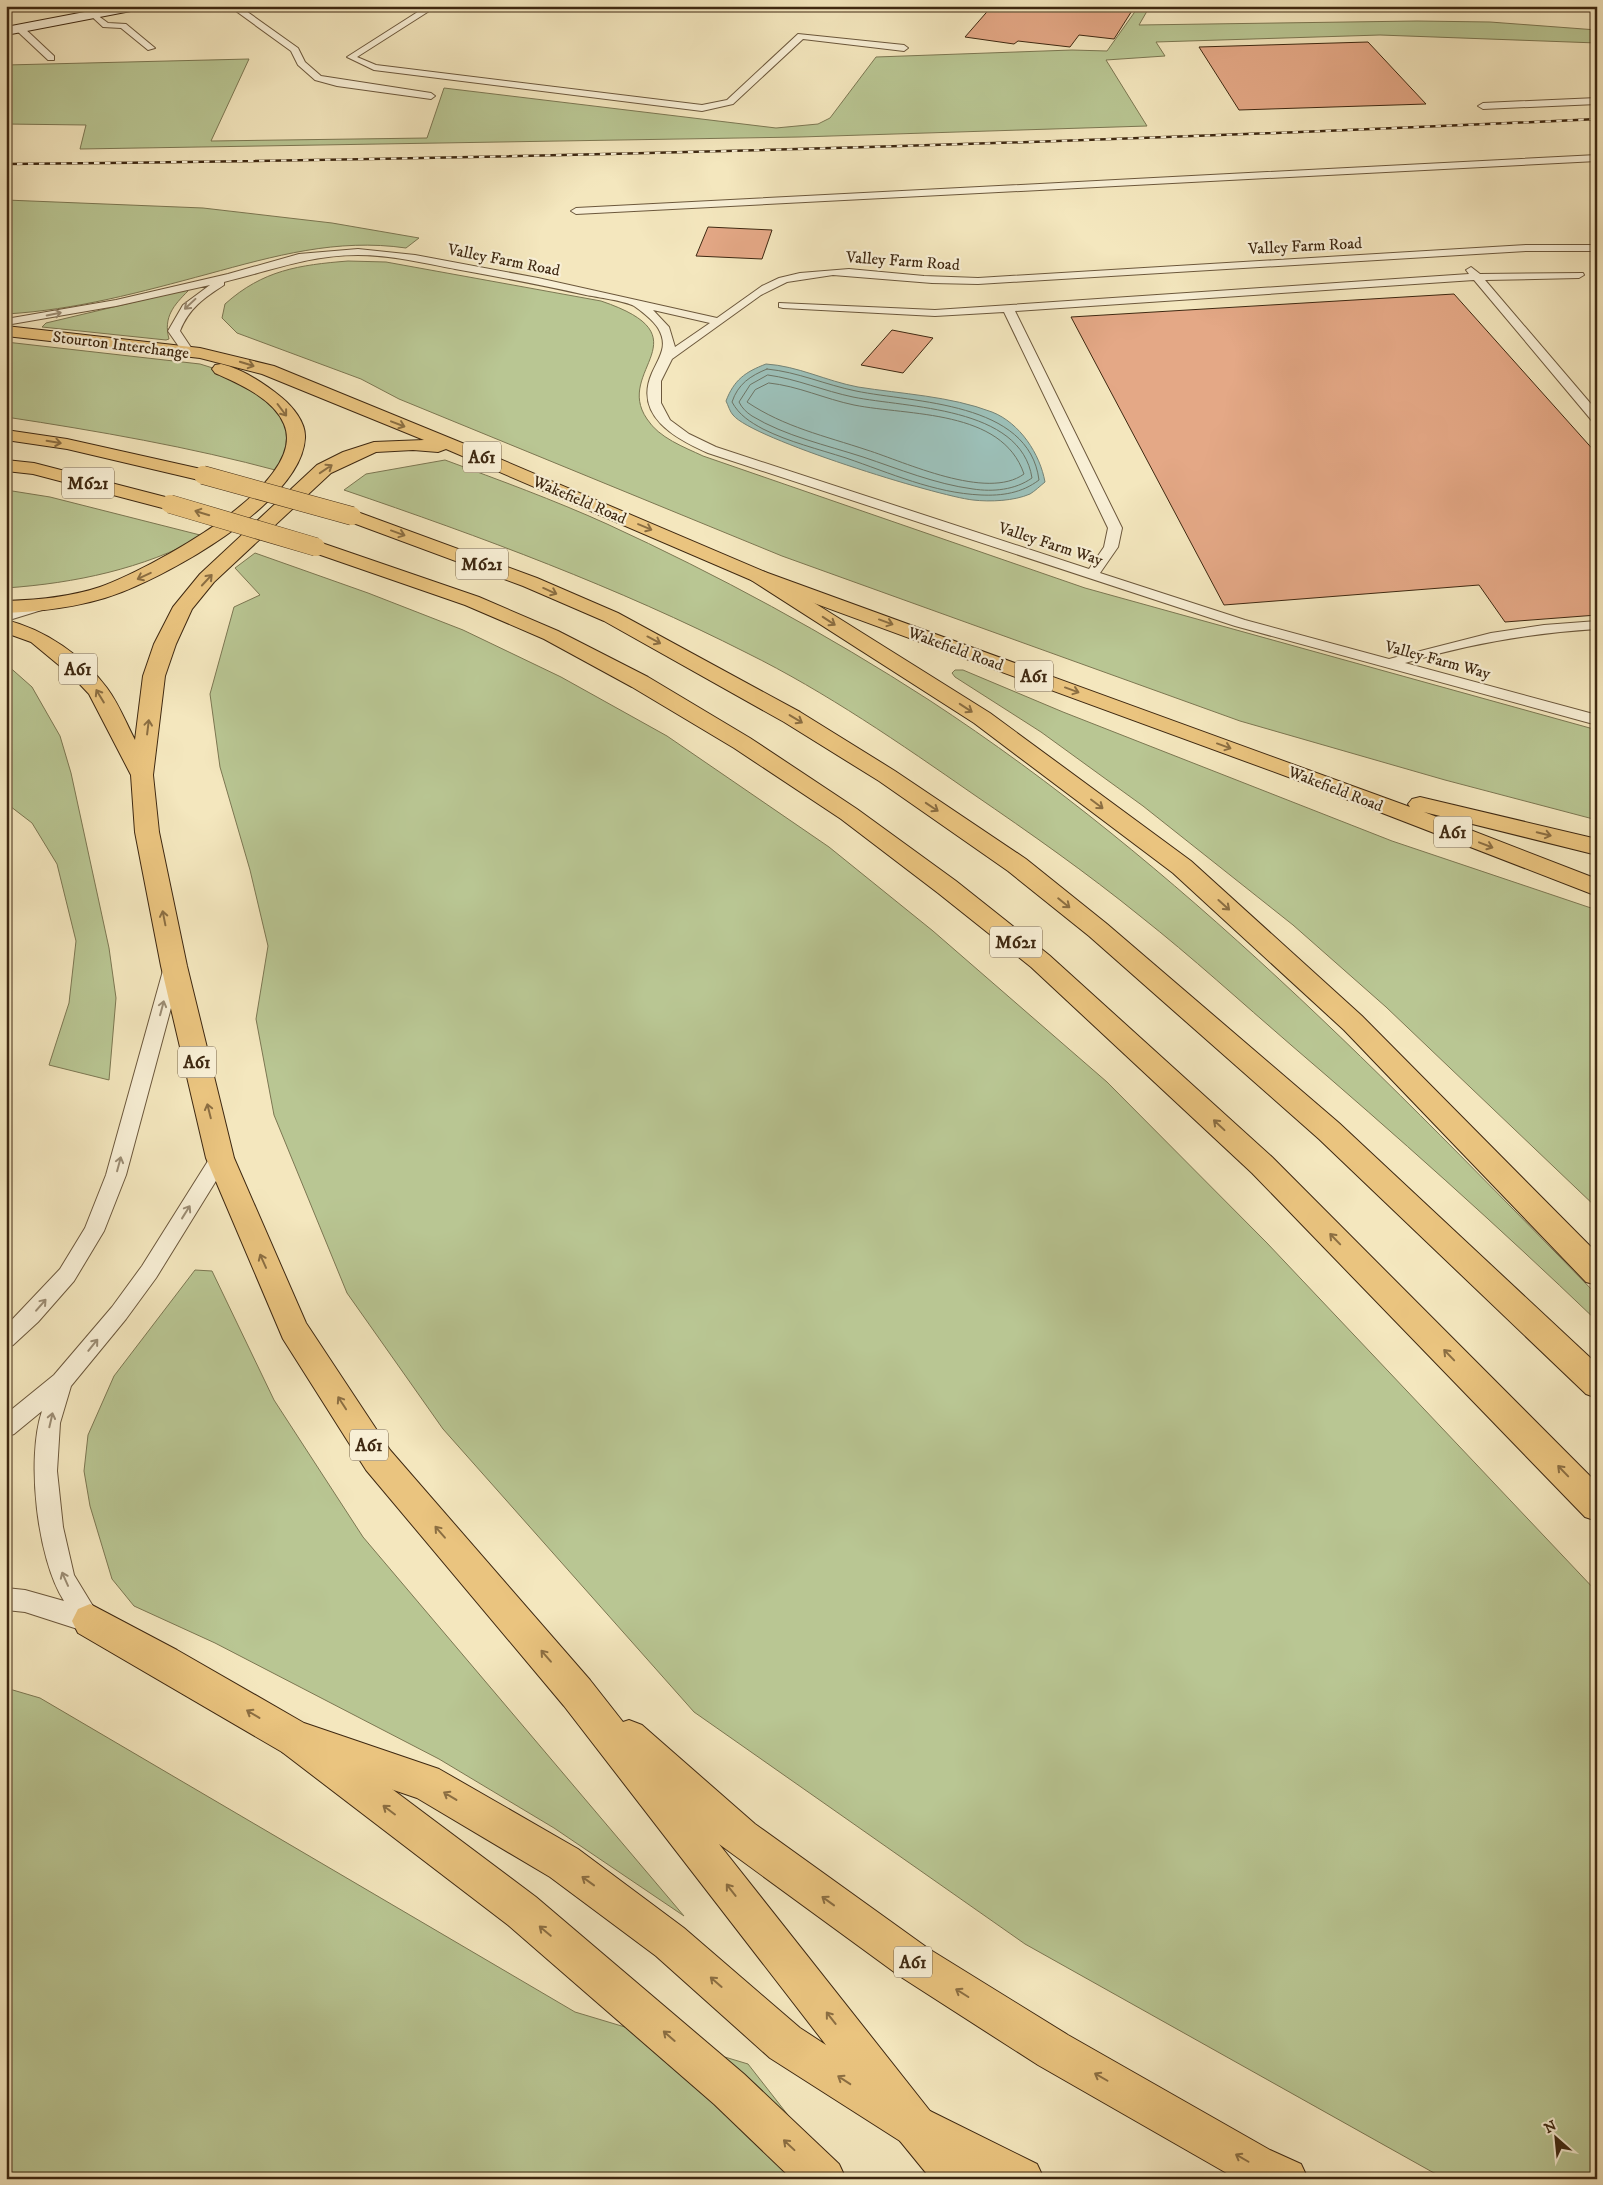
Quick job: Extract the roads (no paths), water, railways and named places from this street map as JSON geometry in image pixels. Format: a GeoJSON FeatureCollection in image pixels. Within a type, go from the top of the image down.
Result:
{"type":"FeatureCollection","features":[{"type":"Feature","properties":{"kind":"main road","name":"Stourton Interchange"},"geometry":{"type":"LineString","coordinates":[[6,331],[194,353],[222,370],[262,390],[278,405],[290,421],[296,438],[291,461],[262,496],[183,556],[143,577],[106,591],[40,606],[6,607]]}},
{"type":"Feature","properties":{"kind":"main road","name":"Wakefield Road"},"geometry":{"type":"LineString","coordinates":[[194,353],[238,361],[268,370],[461,448],[758,576],[1310,777],[1597,888]]}},
{"type":"Feature","properties":{"kind":"main road","name":"M621"},"geometry":{"type":"LineString","coordinates":[[6,435],[68,444],[203,475],[352,516],[530,582],[611,618],[662,644],[792,717],[871,766],[1017,865],[1098,930],[1329,1131],[1597,1384]]}},
{"type":"Feature","properties":{"kind":"main road","name":"Wakefield Road"},"geometry":{"type":"LineString","coordinates":[[142,776],[154,676],[165,644],[183,607],[207,578],[324,469],[349,456],[374,448],[413,445],[461,448]]}},
{"type":"Feature","properties":{"kind":"main road","name":"M621"},"geometry":{"type":"LineString","coordinates":[[6,465],[34,469],[170,504],[316,547],[472,601],[551,635],[631,677],[742,743],[849,814],[1040,960],[1262,1165],[1597,1506]]}},
{"type":"Feature","properties":{"kind":"main road"},"geometry":{"type":"LineString","coordinates":[[758,576],[982,718],[1182,867],[1353,1023],[1597,1273]]}},
{"type":"Feature","properties":{"kind":"main road","name":"A61"},"geometry":{"type":"LineString","coordinates":[[6,626],[38,638],[80,670],[99,692],[142,776],[147,832],[174,966],[220,1158],[294,1330],[378,1460],[577,1692],[741,1838],[915,1963],[1053,2050],[1255,2165],[1286,2179]]}},
{"type":"Feature","properties":{"kind":"main road"},"geometry":{"type":"LineString","coordinates":[[1310,777],[1597,847]]}},
{"type":"Feature","properties":{"kind":"main road"},"geometry":{"type":"LineString","coordinates":[[90,1621],[164,1662],[294,1739],[522,1912],[729,2088],[824,2179]]}},
{"type":"Feature","properties":{"kind":"main road"},"geometry":{"type":"LineString","coordinates":[[577,1692],[915,2126],[959,2179]]}},
{"type":"Feature","properties":{"kind":"main road"},"geometry":{"type":"LineString","coordinates":[[294,1739],[426,1782],[564,1863],[670,1942],[785,2043],[915,2126],[1022,2179]]}},
{"type":"Feature","properties":{"kind":"street"},"geometry":{"type":"LineString","coordinates":[[6,31],[136,6]]}},
{"type":"Feature","properties":{"kind":"lane"},"geometry":{"type":"LineString","coordinates":[[25,6],[38,9],[45,6]]}},
{"type":"Feature","properties":{"kind":"lane"},"geometry":{"type":"LineString","coordinates":[[234,6],[295,50],[301,64],[318,78],[337,83],[431,96]]}},
{"type":"Feature","properties":{"kind":"lane"},"geometry":{"type":"LineString","coordinates":[[433,6],[351,57],[374,67],[702,108],[730,102],[810,27]]}},
{"type":"Feature","properties":{"kind":"lane"},"geometry":{"type":"LineString","coordinates":[[93,14],[106,25],[123,26],[151,48]]}},
{"type":"Feature","properties":{"kind":"lane"},"geometry":{"type":"LineString","coordinates":[[19,28],[51,58]]}},
{"type":"Feature","properties":{"kind":"lane"},"geometry":{"type":"LineString","coordinates":[[801,36],[904,48]]}},
{"type":"Feature","properties":{"kind":"lane"},"geometry":{"type":"LineString","coordinates":[[1483,106],[1597,101]]}},
{"type":"Feature","properties":{"kind":"lane"},"geometry":{"type":"LineString","coordinates":[[576,211],[1597,158]]}},
{"type":"Feature","properties":{"kind":"lane","name":"Valley Farm Road"},"geometry":{"type":"LineString","coordinates":[[6,322],[116,303],[230,276],[299,257],[358,252],[415,258],[608,296],[718,322],[782,281],[806,274],[834,271],[946,281],[978,281],[1471,252],[1597,248]]}},
{"type":"Feature","properties":{"kind":"lane"},"geometry":{"type":"LineString","coordinates":[[1471,252],[1470,269],[1475,277],[1597,419]]}},
{"type":"Feature","properties":{"kind":"lane"},"geometry":{"type":"LineString","coordinates":[[783,305],[935,313],[1475,277],[1579,275]]}},
{"type":"Feature","properties":{"kind":"lane"},"geometry":{"type":"LineString","coordinates":[[194,353],[174,331],[181,313],[191,302],[230,276]]}},
{"type":"Feature","properties":{"kind":"lane"},"geometry":{"type":"LineString","coordinates":[[608,296],[654,314],[664,328],[669,341],[668,356]]}},
{"type":"Feature","properties":{"kind":"lane"},"geometry":{"type":"LineString","coordinates":[[1008,308],[1115,528],[1111,547],[1092,575]]}},
{"type":"Feature","properties":{"kind":"lane"},"geometry":{"type":"LineString","coordinates":[[668,356],[718,322]]}},
{"type":"Feature","properties":{"kind":"lane","name":"Valley Farm Way"},"geometry":{"type":"LineString","coordinates":[[668,356],[657,376],[654,388],[659,416],[670,427],[689,440],[722,453],[1240,622],[1597,720]]}},
{"type":"Feature","properties":{"kind":"lane"},"geometry":{"type":"LineString","coordinates":[[6,617],[40,606]]}},
{"type":"Feature","properties":{"kind":"lane"},"geometry":{"type":"LineString","coordinates":[[1388,664],[1416,655],[1507,634],[1557,627],[1597,625]]}},
{"type":"Feature","properties":{"kind":"lane"},"geometry":{"type":"LineString","coordinates":[[6,1339],[31,1316],[67,1275],[94,1231],[116,1175],[174,966]]}},
{"type":"Feature","properties":{"kind":"lane"},"geometry":{"type":"LineString","coordinates":[[6,1427],[62,1382],[113,1321],[149,1272],[220,1158]]}},
{"type":"Feature","properties":{"kind":"lane"},"geometry":{"type":"LineString","coordinates":[[62,1382],[49,1423],[46,1471],[51,1527],[63,1578],[90,1621]]}},
{"type":"Feature","properties":{"kind":"lane"},"geometry":{"type":"LineString","coordinates":[[6,1599],[25,1601],[90,1621]]}},
{"type":"Feature","properties":{"kind":"water"},"geometry":{"type":"Polygon","coordinates":[[[766,364],[778,365],[858,387],[960,402],[992,412],[1011,424],[1027,441],[1039,461],[1045,482],[1030,494],[1009,500],[973,500],[886,478],[773,438],[747,425],[733,415],[726,401],[733,387],[741,378],[752,370],[766,364]]]}},
{"type":"Feature","properties":{"kind":"railway"},"geometry":{"type":"LineString","coordinates":[[6,164],[205,162],[802,149],[1199,136],[1597,119]]}}]}
